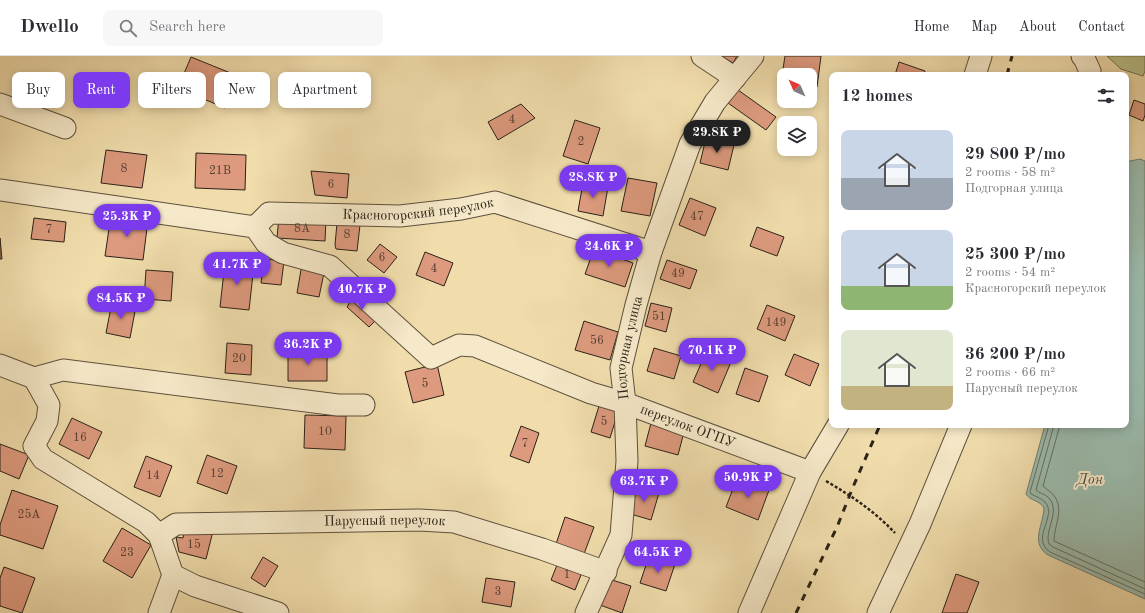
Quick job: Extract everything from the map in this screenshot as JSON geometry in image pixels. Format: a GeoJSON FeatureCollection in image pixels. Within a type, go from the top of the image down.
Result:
{"type":"FeatureCollection","features":[{"type":"Feature","properties":{"kind":"street"},"geometry":{"type":"LineString","coordinates":[[702,56],[735,78]]}},
{"type":"Feature","properties":{"kind":"street","name":"Подгорная улица"},"geometry":{"type":"LineString","coordinates":[[586,613],[622,535],[627,461],[625,403],[621,368],[636,305],[651,252],[690,144],[715,102],[753,56]]}},
{"type":"Feature","properties":{"kind":"street"},"geometry":{"type":"LineString","coordinates":[[976,72],[981,56]]}},
{"type":"Feature","properties":{"kind":"street"},"geometry":{"type":"LineString","coordinates":[[1082,56],[1090,72]]}},
{"type":"Feature","properties":{"kind":"street"},"geometry":{"type":"LineString","coordinates":[[0,104],[65,128]]}},
{"type":"Feature","properties":{"kind":"street"},"geometry":{"type":"LineString","coordinates":[[0,190],[255,227]]}},
{"type":"Feature","properties":{"kind":"street","name":"Красногорский переулок"},"geometry":{"type":"LineString","coordinates":[[255,227],[269,213],[400,216],[461,209],[495,202],[651,252]]}},
{"type":"Feature","properties":{"kind":"street","name":"переулок ОГПУ"},"geometry":{"type":"LineString","coordinates":[[255,227],[266,243],[283,253],[330,266],[431,358],[459,345],[475,346],[591,393],[625,403],[810,472]]}},
{"type":"Feature","properties":{"kind":"street"},"geometry":{"type":"LineString","coordinates":[[0,365],[34,378],[62,370],[338,406],[364,405]]}},
{"type":"Feature","properties":{"kind":"street"},"geometry":{"type":"LineString","coordinates":[[34,378],[49,405],[47,421],[34,446],[43,459],[146,522],[159,535],[174,575],[195,586],[278,613]]}},
{"type":"Feature","properties":{"kind":"street"},"geometry":{"type":"LineString","coordinates":[[749,613],[810,472],[836,428]]}},
{"type":"Feature","properties":{"kind":"street"},"geometry":{"type":"LineString","coordinates":[[878,613],[920,524],[960,428]]}},
{"type":"Feature","properties":{"kind":"street","name":"Парусный переулок"},"geometry":{"type":"LineString","coordinates":[[159,535],[176,524],[419,520],[454,522],[542,549],[606,572]]}},
{"type":"Feature","properties":{"kind":"street"},"geometry":{"type":"LineString","coordinates":[[159,613],[174,575]]}},
{"type":"Feature","properties":{"kind":"path"},"geometry":{"type":"LineString","coordinates":[[810,472],[850,494],[879,516],[909,548]]}},
{"type":"Feature","properties":{"kind":"green space"},"geometry":{"type":"Polygon","coordinates":[[[1107,56],[1145,56],[1145,71],[1143,76],[1121,69],[1107,56]]]}},
{"type":"Feature","properties":{"kind":"water","name":"Дон"},"geometry":{"type":"Polygon","coordinates":[[[1140,159],[1145,161],[1145,599],[1048,555],[1040,545],[1039,540],[1044,508],[1040,503],[1030,498],[1026,494],[1044,428],[1129,428],[1130,161],[1140,159]]]}},
{"type":"Feature","properties":{"kind":"building"},"geometry":{"type":"Polygon","coordinates":[[[721,56],[737,56],[733,63],[721,56]]]}},
{"type":"Feature","properties":{"kind":"building"},"geometry":{"type":"Polygon","coordinates":[[[785,56],[821,56],[817,87],[817,68],[783,68],[785,56]]]}},
{"type":"Feature","properties":{"kind":"building"},"geometry":{"type":"Polygon","coordinates":[[[191,57],[228,72],[214,72],[214,103],[206,100],[206,72],[185,72],[191,57]]]}},
{"type":"Feature","properties":{"kind":"building"},"geometry":{"type":"Polygon","coordinates":[[[899,62],[925,71],[925,72],[896,72],[899,62]]]}},
{"type":"Feature","properties":{"kind":"building"},"geometry":{"type":"Polygon","coordinates":[[[738,90],[776,117],[766,130],[728,103],[738,90]]]}},
{"type":"Feature","properties":{"kind":"building"},"geometry":{"type":"Polygon","coordinates":[[[1134,100],[1145,104],[1145,115],[1143,121],[1129,115],[1134,100]]]}},
{"type":"Feature","properties":{"kind":"building"},"geometry":{"type":"Polygon","coordinates":[[[521,104],[535,118],[498,140],[488,122],[521,104]]]}},
{"type":"Feature","properties":{"kind":"building"},"geometry":{"type":"Polygon","coordinates":[[[575,120],[600,128],[588,164],[563,156],[575,120]]]}},
{"type":"Feature","properties":{"kind":"building"},"geometry":{"type":"Polygon","coordinates":[[[706,138],[734,145],[728,170],[700,163],[706,138]]]}},
{"type":"Feature","properties":{"kind":"building"},"geometry":{"type":"Polygon","coordinates":[[[106,150],[147,155],[142,188],[101,183],[106,150]]]}},
{"type":"Feature","properties":{"kind":"building"},"geometry":{"type":"Polygon","coordinates":[[[196,153],[246,155],[245,190],[195,188],[196,153]]]}},
{"type":"Feature","properties":{"kind":"building"},"geometry":{"type":"Polygon","coordinates":[[[311,171],[349,174],[347,198],[315,195],[311,171]]]}},
{"type":"Feature","properties":{"kind":"building"},"geometry":{"type":"Polygon","coordinates":[[[628,178],[657,183],[650,216],[621,211],[628,178]]]}},
{"type":"Feature","properties":{"kind":"building"},"geometry":{"type":"Polygon","coordinates":[[[583,183],[608,187],[603,216],[578,211],[583,183]]]}},
{"type":"Feature","properties":{"kind":"building"},"geometry":{"type":"Polygon","coordinates":[[[690,198],[716,208],[705,236],[679,225],[690,198]]]}},
{"type":"Feature","properties":{"kind":"building"},"geometry":{"type":"Polygon","coordinates":[[[111,215],[148,220],[143,260],[105,256],[111,215]]]}},
{"type":"Feature","properties":{"kind":"building"},"geometry":{"type":"Polygon","coordinates":[[[279,216],[326,219],[325,241],[277,238],[279,216]]]}},
{"type":"Feature","properties":{"kind":"building"},"geometry":{"type":"Polygon","coordinates":[[[34,218],[66,222],[64,242],[31,239],[34,218]]]}},
{"type":"Feature","properties":{"kind":"building"},"geometry":{"type":"Polygon","coordinates":[[[337,223],[360,225],[357,251],[336,249],[337,223]]]}},
{"type":"Feature","properties":{"kind":"building"},"geometry":{"type":"Polygon","coordinates":[[[757,227],[784,237],[777,256],[750,246],[757,227]]]}},
{"type":"Feature","properties":{"kind":"building"},"geometry":{"type":"Polygon","coordinates":[[[0,238],[2,259],[0,259],[0,238]]]}},
{"type":"Feature","properties":{"kind":"building"},"geometry":{"type":"Polygon","coordinates":[[[380,244],[397,257],[384,273],[367,260],[380,244]]]}},
{"type":"Feature","properties":{"kind":"building"},"geometry":{"type":"Polygon","coordinates":[[[594,249],[633,263],[625,287],[585,274],[594,249]]]}},
{"type":"Feature","properties":{"kind":"building"},"geometry":{"type":"Polygon","coordinates":[[[425,252],[453,263],[444,286],[416,275],[425,252]]]}},
{"type":"Feature","properties":{"kind":"building"},"geometry":{"type":"Polygon","coordinates":[[[264,259],[284,261],[281,285],[261,283],[264,259]]]}},
{"type":"Feature","properties":{"kind":"building"},"geometry":{"type":"Polygon","coordinates":[[[667,260],[697,270],[690,289],[660,279],[667,260]]]}},
{"type":"Feature","properties":{"kind":"building"},"geometry":{"type":"Polygon","coordinates":[[[225,262],[254,265],[249,310],[220,307],[225,262]]]}},
{"type":"Feature","properties":{"kind":"building"},"geometry":{"type":"Polygon","coordinates":[[[302,264],[325,268],[319,297],[297,293],[302,264]]]}},
{"type":"Feature","properties":{"kind":"building"},"geometry":{"type":"Polygon","coordinates":[[[146,270],[173,272],[171,301],[144,299],[146,270]]]}},
{"type":"Feature","properties":{"kind":"building"},"geometry":{"type":"Polygon","coordinates":[[[355,294],[379,317],[369,327],[347,307],[355,294]]]}},
{"type":"Feature","properties":{"kind":"building"},"geometry":{"type":"Polygon","coordinates":[[[112,302],[136,306],[130,338],[106,333],[112,302]]]}},
{"type":"Feature","properties":{"kind":"building"},"geometry":{"type":"Polygon","coordinates":[[[651,303],[672,308],[666,332],[645,326],[651,303]]]}},
{"type":"Feature","properties":{"kind":"building"},"geometry":{"type":"Polygon","coordinates":[[[767,305],[795,316],[785,341],[757,329],[767,305]]]}},
{"type":"Feature","properties":{"kind":"building"},"geometry":{"type":"Polygon","coordinates":[[[584,321],[618,332],[610,360],[575,350],[584,321]]]}},
{"type":"Feature","properties":{"kind":"building"},"geometry":{"type":"Polygon","coordinates":[[[227,343],[252,345],[251,375],[225,373],[227,343]]]}},
{"type":"Feature","properties":{"kind":"building"},"geometry":{"type":"Polygon","coordinates":[[[654,348],[681,356],[674,379],[647,371],[654,348]]]}},
{"type":"Feature","properties":{"kind":"building"},"geometry":{"type":"Polygon","coordinates":[[[288,350],[327,350],[327,381],[288,381],[288,350]]]}},
{"type":"Feature","properties":{"kind":"building"},"geometry":{"type":"Polygon","coordinates":[[[706,352],[731,362],[718,393],[693,382],[706,352]]]}},
{"type":"Feature","properties":{"kind":"building"},"geometry":{"type":"Polygon","coordinates":[[[794,354],[819,364],[810,386],[785,375],[794,354]]]}},
{"type":"Feature","properties":{"kind":"building"},"geometry":{"type":"Polygon","coordinates":[[[437,364],[444,395],[413,403],[405,372],[437,364]]]}},
{"type":"Feature","properties":{"kind":"building"},"geometry":{"type":"Polygon","coordinates":[[[745,368],[768,376],[759,402],[736,394],[745,368]]]}},
{"type":"Feature","properties":{"kind":"building"},"geometry":{"type":"Polygon","coordinates":[[[599,406],[618,412],[610,438],[591,432],[599,406]]]}},
{"type":"Feature","properties":{"kind":"building"},"geometry":{"type":"Polygon","coordinates":[[[305,415],[346,416],[345,450],[304,448],[305,415]]]}},
{"type":"Feature","properties":{"kind":"building"},"geometry":{"type":"Polygon","coordinates":[[[72,418],[102,432],[89,459],[59,444],[72,418]]]}},
{"type":"Feature","properties":{"kind":"building"},"geometry":{"type":"Polygon","coordinates":[[[651,423],[684,432],[678,455],[645,446],[651,423]]]}},
{"type":"Feature","properties":{"kind":"building"},"geometry":{"type":"Polygon","coordinates":[[[521,426],[539,433],[529,463],[510,456],[521,426]]]}},
{"type":"Feature","properties":{"kind":"building"},"geometry":{"type":"Polygon","coordinates":[[[0,444],[29,455],[19,479],[0,471],[0,444]]]}},
{"type":"Feature","properties":{"kind":"building"},"geometry":{"type":"Polygon","coordinates":[[[207,455],[237,466],[227,494],[197,483],[207,455]]]}},
{"type":"Feature","properties":{"kind":"building"},"geometry":{"type":"Polygon","coordinates":[[[146,456],[172,466],[160,497],[134,487],[146,456]]]}},
{"type":"Feature","properties":{"kind":"building"},"geometry":{"type":"Polygon","coordinates":[[[737,478],[769,490],[758,520],[726,507],[737,478]]]}},
{"type":"Feature","properties":{"kind":"building"},"geometry":{"type":"Polygon","coordinates":[[[637,487],[659,493],[651,520],[634,515],[630,512],[637,487]]]}},
{"type":"Feature","properties":{"kind":"building"},"geometry":{"type":"Polygon","coordinates":[[[12,490],[58,506],[43,549],[0,535],[0,525],[12,490]]]}},
{"type":"Feature","properties":{"kind":"building"},"geometry":{"type":"Polygon","coordinates":[[[565,517],[594,527],[584,554],[556,544],[565,517]]]}},
{"type":"Feature","properties":{"kind":"building"},"geometry":{"type":"Polygon","coordinates":[[[186,525],[213,531],[206,559],[179,552],[176,537],[183,538],[186,525]]]}},
{"type":"Feature","properties":{"kind":"building"},"geometry":{"type":"Polygon","coordinates":[[[122,528],[151,545],[132,578],[103,561],[122,528]]]}},
{"type":"Feature","properties":{"kind":"building"},"geometry":{"type":"Polygon","coordinates":[[[649,556],[675,564],[666,591],[640,583],[649,556]]]}},
{"type":"Feature","properties":{"kind":"building"},"geometry":{"type":"Polygon","coordinates":[[[263,557],[278,566],[265,587],[251,578],[263,557]]]}},
{"type":"Feature","properties":{"kind":"building"},"geometry":{"type":"Polygon","coordinates":[[[559,560],[583,570],[575,590],[551,580],[559,560]]]}},
{"type":"Feature","properties":{"kind":"building"},"geometry":{"type":"Polygon","coordinates":[[[4,567],[35,578],[22,613],[0,606],[0,578],[4,567]]]}},
{"type":"Feature","properties":{"kind":"building"},"geometry":{"type":"Polygon","coordinates":[[[956,574],[979,582],[967,613],[942,613],[956,574]]]}},
{"type":"Feature","properties":{"kind":"building"},"geometry":{"type":"Polygon","coordinates":[[[486,578],[515,582],[511,607],[482,602],[486,578]]]}},
{"type":"Feature","properties":{"kind":"building"},"geometry":{"type":"Polygon","coordinates":[[[609,579],[631,586],[622,613],[600,605],[609,579]]]}},
{"type":"Feature","properties":{"kind":"railway"},"geometry":{"type":"LineString","coordinates":[[1008,72],[1012,56]]}},
{"type":"Feature","properties":{"kind":"railway"},"geometry":{"type":"LineString","coordinates":[[796,613],[837,527],[879,428]]}}]}
